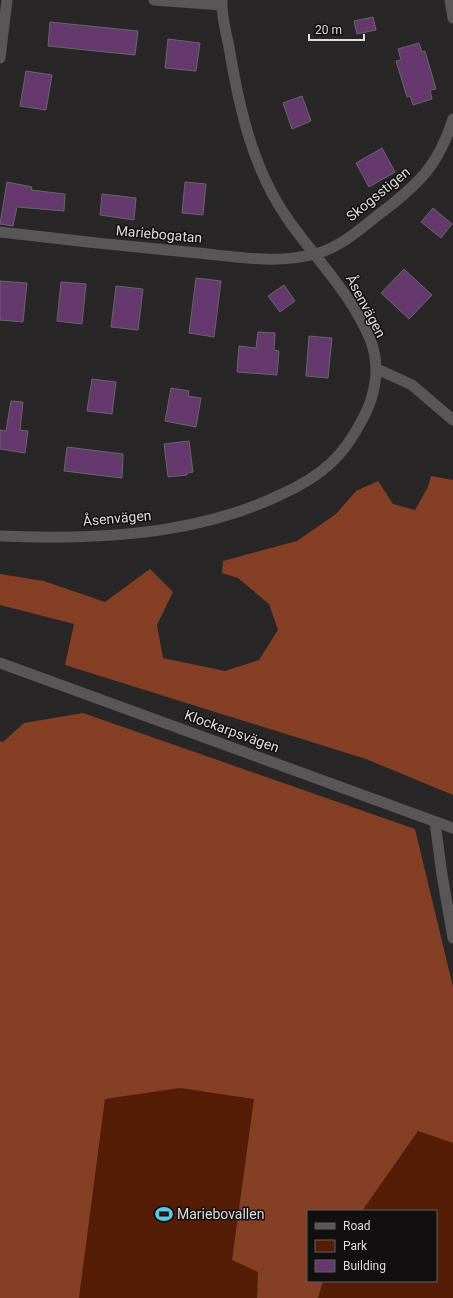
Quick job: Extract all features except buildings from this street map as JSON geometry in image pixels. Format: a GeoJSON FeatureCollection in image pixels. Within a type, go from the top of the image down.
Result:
{"type":"FeatureCollection","features":[{"type":"Feature","properties":{"kind":"street"},"geometry":{"type":"LineString","coordinates":[[0,58],[7,0]]}},
{"type":"Feature","properties":{"kind":"street"},"geometry":{"type":"LineString","coordinates":[[154,0],[219,2]]}},
{"type":"Feature","properties":{"kind":"street"},"geometry":{"type":"LineString","coordinates":[[450,0],[453,18]]}},
{"type":"Feature","properties":{"kind":"street","name":"Åsenvägen"},"geometry":{"type":"LineString","coordinates":[[0,536],[92,537],[168,529],[219,517],[261,504],[304,484],[331,464],[351,441],[365,415],[373,393],[377,369],[370,339],[341,289],[287,217],[261,174],[243,117],[219,2]]}},
{"type":"Feature","properties":{"kind":"street","name":"Skogsstigen"},"geometry":{"type":"LineString","coordinates":[[316,254],[340,244],[408,192],[430,169],[446,142],[453,119]]}},
{"type":"Feature","properties":{"kind":"street","name":"Mariebogatan"},"geometry":{"type":"LineString","coordinates":[[0,232],[130,247],[273,260],[316,254]]}},
{"type":"Feature","properties":{"kind":"street"},"geometry":{"type":"LineString","coordinates":[[377,369],[412,385],[453,420]]}},
{"type":"Feature","properties":{"kind":"street","name":"Klockarpsvägen"},"geometry":{"type":"LineString","coordinates":[[0,663],[453,828]]}},
{"type":"Feature","properties":{"kind":"street"},"geometry":{"type":"LineString","coordinates":[[435,822],[442,875],[453,938]]}},
{"type":"Feature","properties":{"kind":"green space","name":"Mariebovallen"},"geometry":{"type":"Polygon","coordinates":[[[180,1088],[254,1099],[232,1260],[259,1272],[257,1298],[79,1298],[105,1099],[180,1088]]]}},
{"type":"Feature","properties":{"kind":"green space"},"geometry":{"type":"Polygon","coordinates":[[[418,1131],[453,1143],[453,1298],[318,1298],[323,1282],[437,1282],[437,1210],[363,1210],[418,1131]]]}},
{"type":"Feature","properties":{"kind":"shaded area"},"geometry":{"type":"Polygon","coordinates":[[[431,476],[453,480],[453,795],[366,759],[65,665],[74,624],[0,605],[0,574],[44,581],[105,602],[150,569],[173,592],[157,625],[163,658],[225,671],[259,660],[278,630],[269,604],[238,578],[222,573],[223,561],[297,541],[336,514],[356,491],[378,481],[393,504],[415,510],[428,487],[431,476]]]}},
{"type":"Feature","properties":{"kind":"shaded area"},"geometry":{"type":"Polygon","coordinates":[[[83,713],[415,829],[453,987],[453,1143],[418,1131],[363,1210],[307,1210],[307,1282],[323,1282],[318,1298],[257,1298],[258,1272],[232,1260],[254,1099],[180,1088],[105,1099],[79,1298],[0,1298],[0,741],[3,742],[24,723],[83,713]]]}},
{"type":"Feature","properties":{"kind":"place","name":"Mariebovallen"},"geometry":{"type":"Point","coordinates":[164,1214]}}]}
